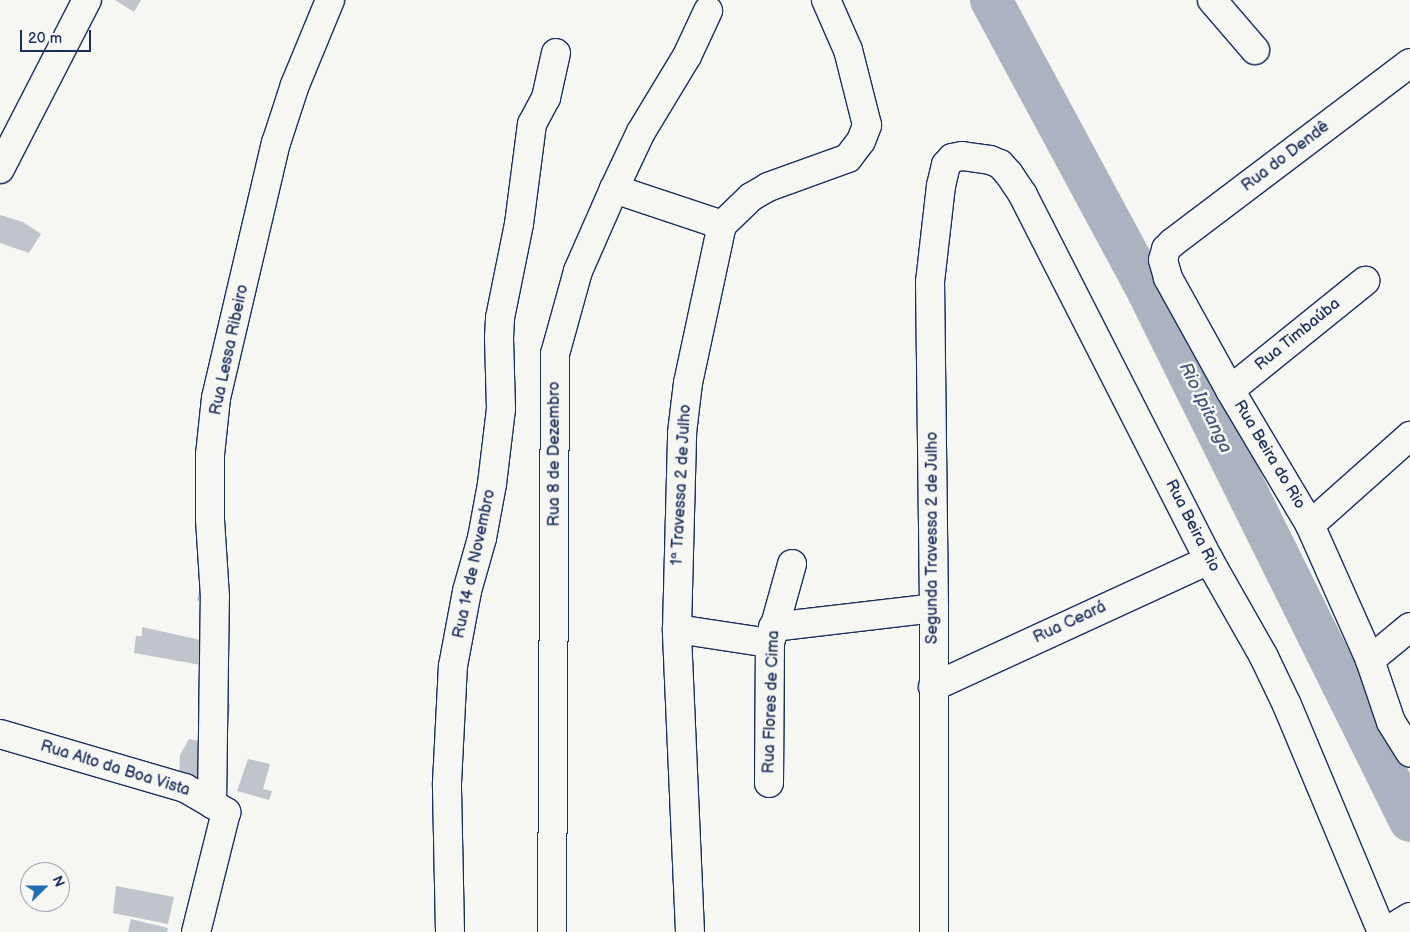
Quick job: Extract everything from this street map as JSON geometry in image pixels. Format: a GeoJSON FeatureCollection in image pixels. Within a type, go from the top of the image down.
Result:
{"type":"FeatureCollection","features":[{"type":"Feature","properties":{"kind":"street"},"geometry":{"type":"LineString","coordinates":[[0,169],[10,124],[87,0]]}},
{"type":"Feature","properties":{"kind":"street","name":"Rua Lessa Ribeiro"},"geometry":{"type":"LineString","coordinates":[[196,932],[219,808],[215,596],[210,519],[210,455],[216,398],[276,143],[295,85],[330,0]]}},
{"type":"Feature","properties":{"kind":"street"},"geometry":{"type":"LineString","coordinates":[[614,188],[722,225],[751,197],[768,187],[848,158],[862,141],[867,125],[848,50],[826,0]]}},
{"type":"Feature","properties":{"kind":"street"},"geometry":{"type":"LineString","coordinates":[[1212,0],[1255,50]]}},
{"type":"Feature","properties":{"kind":"street","name":"Rua 8 de Dezembro"},"geometry":{"type":"LineString","coordinates":[[552,932],[555,354],[578,271],[614,188],[641,132],[687,56],[708,11]]}},
{"type":"Feature","properties":{"kind":"street","name":"Rua 14 de Novembro"},"geometry":{"type":"LineString","coordinates":[[450,932],[447,783],[454,666],[465,600],[482,538],[492,484],[501,409],[500,318],[519,224],[532,124],[546,98],[556,53]]}},
{"type":"Feature","properties":{"kind":"street","name":"Rua do Dendê"},"geometry":{"type":"LineString","coordinates":[[1164,254],[1172,243],[1410,63]]}},
{"type":"Feature","properties":{"kind":"street","name":"Rua Beira Rio"},"geometry":{"type":"LineString","coordinates":[[962,156],[990,160],[1000,164],[1016,184],[1209,560],[1264,657],[1287,705],[1383,932]]}},
{"type":"Feature","properties":{"kind":"street","name":"Segunda Travessa 2 de Julho"},"geometry":{"type":"LineString","coordinates":[[934,932],[934,608],[930,282],[941,186],[946,165],[952,158],[962,156]]}},
{"type":"Feature","properties":{"kind":"street","name":"1ª Travessa 2 de Julho"},"geometry":{"type":"LineString","coordinates":[[690,932],[677,629],[683,425],[689,374],[722,225]]}},
{"type":"Feature","properties":{"kind":"street","name":"Rua Beira do Rio"},"geometry":{"type":"LineString","coordinates":[[1164,254],[1164,268],[1168,278],[1230,390],[1310,525],[1370,660],[1391,722],[1410,753]]}},
{"type":"Feature","properties":{"kind":"street","name":"Rua Timbaúba"},"geometry":{"type":"LineString","coordinates":[[1230,390],[1365,281]]}},
{"type":"Feature","properties":{"kind":"street"},"geometry":{"type":"LineString","coordinates":[[1310,525],[1410,436]]}},
{"type":"Feature","properties":{"kind":"street","name":"Rua Ceará"},"geometry":{"type":"LineString","coordinates":[[933,687],[1209,560]]}},
{"type":"Feature","properties":{"kind":"street","name":"Rua Flores de Cima"},"geometry":{"type":"LineString","coordinates":[[769,783],[772,635],[792,564]]}},
{"type":"Feature","properties":{"kind":"street"},"geometry":{"type":"LineString","coordinates":[[677,629],[772,635],[934,608]]}},
{"type":"Feature","properties":{"kind":"street"},"geometry":{"type":"LineString","coordinates":[[1370,660],[1410,627]]}},
{"type":"Feature","properties":{"kind":"street","name":"Rua Alto da Boa Vista"},"geometry":{"type":"LineString","coordinates":[[0,734],[185,788],[219,808]]}},
{"type":"Feature","properties":{"kind":"street"},"geometry":{"type":"LineString","coordinates":[[1383,932],[1410,917]]}},
{"type":"Feature","properties":{"kind":"building"},"geometry":{"type":"Polygon","coordinates":[[[115,0],[141,0],[134,12],[115,0]]]}},
{"type":"Feature","properties":{"kind":"building"},"geometry":{"type":"Polygon","coordinates":[[[0,215],[23,222],[41,234],[29,253],[0,243],[0,215]]]}},
{"type":"Feature","properties":{"kind":"building"},"geometry":{"type":"Polygon","coordinates":[[[201,585],[205,604],[197,600],[201,585]]]}},
{"type":"Feature","properties":{"kind":"building"},"geometry":{"type":"Polygon","coordinates":[[[142,627],[205,641],[201,665],[134,653],[136,636],[142,636],[142,627]]]}},
{"type":"Feature","properties":{"kind":"building"},"geometry":{"type":"Polygon","coordinates":[[[223,704],[230,704],[228,728],[221,728],[223,704]]]}},
{"type":"Feature","properties":{"kind":"building"},"geometry":{"type":"Polygon","coordinates":[[[189,739],[209,743],[210,785],[179,780],[180,755],[189,739]]]}},
{"type":"Feature","properties":{"kind":"building"},"geometry":{"type":"Polygon","coordinates":[[[248,759],[270,764],[263,789],[272,791],[269,800],[237,791],[248,759]]]}},
{"type":"Feature","properties":{"kind":"building"},"geometry":{"type":"Polygon","coordinates":[[[116,886],[174,897],[168,924],[113,913],[116,886]]]}},
{"type":"Feature","properties":{"kind":"building"},"geometry":{"type":"Polygon","coordinates":[[[131,919],[168,928],[167,932],[128,932],[131,919]]]}},
{"type":"Feature","properties":{"kind":"waterway","name":"Rio Ipitanga"},"geometry":{"type":"LineString","coordinates":[[991,0],[1149,294],[1410,821]]}}]}
